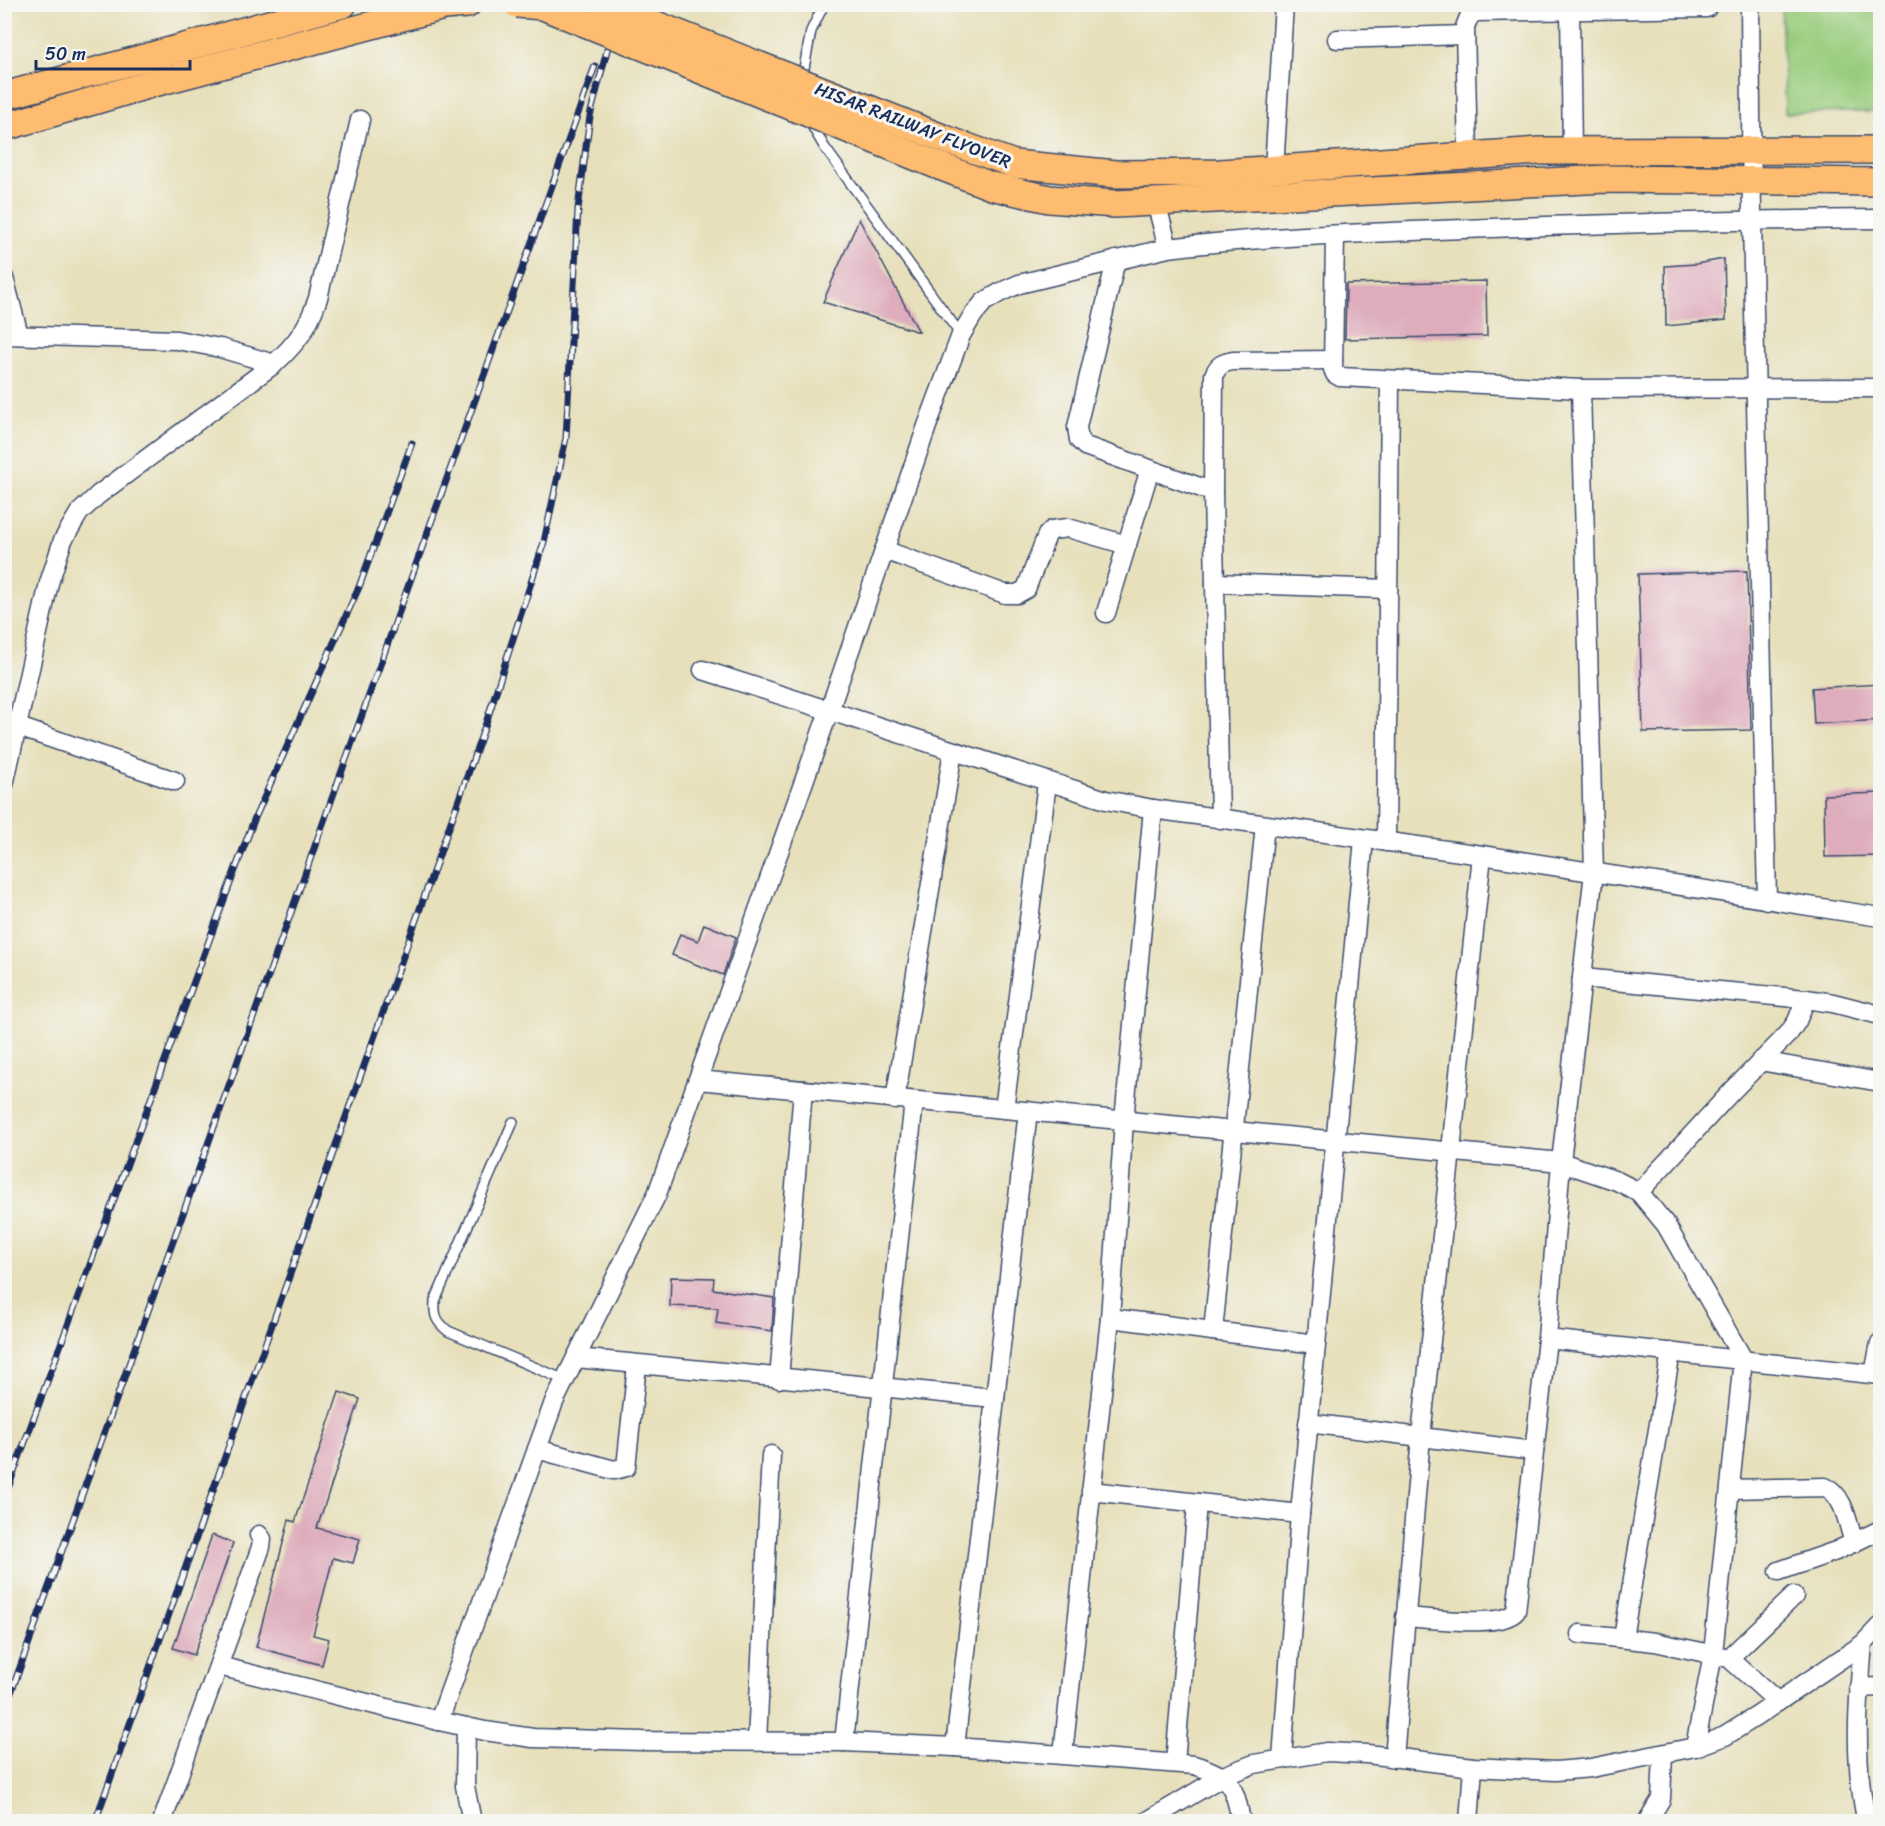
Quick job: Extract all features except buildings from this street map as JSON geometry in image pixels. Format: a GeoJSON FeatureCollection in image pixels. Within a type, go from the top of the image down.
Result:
{"type":"FeatureCollection","features":[{"type":"Feature","properties":{"kind":"main road"},"geometry":{"type":"LineString","coordinates":[[4,96],[343,4]]}},
{"type":"Feature","properties":{"kind":"main road"},"geometry":{"type":"LineString","coordinates":[[4,127],[180,76],[444,6],[467,4]]}},
{"type":"Feature","properties":{"kind":"main road","name":"HISAR RAILWAY FLYOVER"},"geometry":{"type":"LineString","coordinates":[[517,4],[543,6],[991,186],[1049,199],[1115,204],[1606,179],[1881,182]]}},
{"type":"Feature","properties":{"kind":"main road","name":"HISAR RAILWAY FLYOVER"},"geometry":{"type":"LineString","coordinates":[[603,4],[1014,164],[1116,174],[1220,173],[1572,151],[1881,150]]}},
{"type":"Feature","properties":{"kind":"street"},"geometry":{"type":"LineString","coordinates":[[1274,169],[1284,4]]}},
{"type":"Feature","properties":{"kind":"street"},"geometry":{"type":"LineString","coordinates":[[1750,4],[1751,181],[1767,900]]}},
{"type":"Feature","properties":{"kind":"street"},"geometry":{"type":"LineString","coordinates":[[1468,156],[1465,27],[1469,16],[1475,12],[1707,8]]}},
{"type":"Feature","properties":{"kind":"street"},"geometry":{"type":"LineString","coordinates":[[1570,10],[1572,151]]}},
{"type":"Feature","properties":{"kind":"street"},"geometry":{"type":"LineString","coordinates":[[1337,39],[1465,35]]}},
{"type":"Feature","properties":{"kind":"street"},"geometry":{"type":"LineString","coordinates":[[4,785],[11,723],[49,582],[63,540],[78,513],[98,495],[274,364],[295,344],[309,323],[318,298],[360,120]]}},
{"type":"Feature","properties":{"kind":"street"},"geometry":{"type":"LineString","coordinates":[[1156,202],[1168,248]]}},
{"type":"Feature","properties":{"kind":"street"},"geometry":{"type":"LineString","coordinates":[[439,1721],[554,1402],[657,1194],[961,335],[984,302],[1019,284],[1168,248],[1202,244],[1335,235],[1752,220],[1881,219]]}},
{"type":"Feature","properties":{"kind":"street"},"geometry":{"type":"LineString","coordinates":[[1335,235],[1334,360],[1335,374],[1340,377],[1581,389],[1881,388]]}},
{"type":"Feature","properties":{"kind":"street"},"geometry":{"type":"LineString","coordinates":[[1116,260],[1077,434],[1084,446],[1213,492]]}},
{"type":"Feature","properties":{"kind":"street"},"geometry":{"type":"LineString","coordinates":[[4,278],[12,335],[177,340],[220,348],[274,364]]}},
{"type":"Feature","properties":{"kind":"street"},"geometry":{"type":"LineString","coordinates":[[1220,819],[1213,492],[1214,375],[1217,367],[1224,362],[1334,360]]}},
{"type":"Feature","properties":{"kind":"street"},"geometry":{"type":"LineString","coordinates":[[1386,842],[1390,381]]}},
{"type":"Feature","properties":{"kind":"street"},"geometry":{"type":"LineString","coordinates":[[1405,1617],[1496,1620],[1513,1615],[1516,1611],[1547,1339],[1561,1162],[1594,872],[1581,389]]}},
{"type":"Feature","properties":{"kind":"street"},"geometry":{"type":"LineString","coordinates":[[1106,613],[1150,469]]}},
{"type":"Feature","properties":{"kind":"street"},"geometry":{"type":"LineString","coordinates":[[884,550],[1005,594],[1017,594],[1026,589],[1047,535],[1052,530],[1068,528],[1126,545]]}},
{"type":"Feature","properties":{"kind":"street"},"geometry":{"type":"LineString","coordinates":[[1215,583],[1388,589]]}},
{"type":"Feature","properties":{"kind":"street"},"geometry":{"type":"LineString","coordinates":[[703,670],[1047,783],[1106,800],[1153,810],[1482,855],[1881,917]]}},
{"type":"Feature","properties":{"kind":"street"},"geometry":{"type":"LineString","coordinates":[[11,723],[175,781]]}},
{"type":"Feature","properties":{"kind":"street"},"geometry":{"type":"LineString","coordinates":[[895,1100],[952,751]]}},
{"type":"Feature","properties":{"kind":"street"},"geometry":{"type":"LineString","coordinates":[[1004,1109],[1047,783]]}},
{"type":"Feature","properties":{"kind":"street"},"geometry":{"type":"LineString","coordinates":[[1063,1754],[1110,1318],[1124,1121],[1153,810]]}},
{"type":"Feature","properties":{"kind":"street"},"geometry":{"type":"LineString","coordinates":[[1213,1331],[1265,825]]}},
{"type":"Feature","properties":{"kind":"street"},"geometry":{"type":"LineString","coordinates":[[1282,1759],[1308,1423],[1364,838]]}},
{"type":"Feature","properties":{"kind":"street"},"geometry":{"type":"LineString","coordinates":[[1394,1758],[1420,1436],[1482,855]]}},
{"type":"Feature","properties":{"kind":"street"},"geometry":{"type":"LineString","coordinates":[[1582,978],[1806,999],[1881,1015]]}},
{"type":"Feature","properties":{"kind":"street"},"geometry":{"type":"LineString","coordinates":[[1639,1192],[1789,1033],[1806,999]]}},
{"type":"Feature","properties":{"kind":"street"},"geometry":{"type":"LineString","coordinates":[[1761,1062],[1881,1082]]}},
{"type":"Feature","properties":{"kind":"street"},"geometry":{"type":"LineString","coordinates":[[698,1080],[1561,1162],[1617,1181],[1639,1192],[1666,1225],[1743,1359],[1730,1489],[1721,1656],[1695,1747]]}},
{"type":"Feature","properties":{"kind":"street"},"geometry":{"type":"LineString","coordinates":[[779,1379],[803,1090]]}},
{"type":"Feature","properties":{"kind":"street"},"geometry":{"type":"LineString","coordinates":[[844,1742],[914,1101]]}},
{"type":"Feature","properties":{"kind":"street"},"geometry":{"type":"LineString","coordinates":[[955,1747],[1028,1111]]}},
{"type":"Feature","properties":{"kind":"street"},"geometry":{"type":"LineString","coordinates":[[1110,1318],[1316,1344]]}},
{"type":"Feature","properties":{"kind":"street"},"geometry":{"type":"LineString","coordinates":[[1547,1339],[1877,1374],[1881,1343]]}},
{"type":"Feature","properties":{"kind":"street"},"geometry":{"type":"LineString","coordinates":[[1623,1638],[1671,1352]]}},
{"type":"Feature","properties":{"kind":"street"},"geometry":{"type":"LineString","coordinates":[[576,1358],[995,1398]]}},
{"type":"Feature","properties":{"kind":"street"},"geometry":{"type":"LineString","coordinates":[[537,1449],[614,1470],[626,1467],[637,1365]]}},
{"type":"Feature","properties":{"kind":"street"},"geometry":{"type":"LineString","coordinates":[[1308,1423],[1534,1451]]}},
{"type":"Feature","properties":{"kind":"street"},"geometry":{"type":"LineString","coordinates":[[757,1741],[771,1455]]}},
{"type":"Feature","properties":{"kind":"street"},"geometry":{"type":"LineString","coordinates":[[1730,1489],[1825,1487],[1831,1489],[1837,1495],[1854,1543]]}},
{"type":"Feature","properties":{"kind":"street"},"geometry":{"type":"LineString","coordinates":[[1091,1491],[1300,1514]]}},
{"type":"Feature","properties":{"kind":"street"},"geometry":{"type":"LineString","coordinates":[[1175,1763],[1197,1503]]}},
{"type":"Feature","properties":{"kind":"street"},"geometry":{"type":"LineString","coordinates":[[1779,1571],[1854,1543],[1881,1530]]}},
{"type":"Feature","properties":{"kind":"street"},"geometry":{"type":"LineString","coordinates":[[162,1821],[261,1547],[262,1539],[259,1535]]}},
{"type":"Feature","properties":{"kind":"street"},"geometry":{"type":"LineString","coordinates":[[1721,1656],[1794,1596]]}},
{"type":"Feature","properties":{"kind":"street"},"geometry":{"type":"LineString","coordinates":[[1146,1821],[1223,1776],[1254,1764],[1327,1752],[1367,1754],[1473,1767],[1556,1771],[1591,1768],[1695,1747],[1725,1736],[1778,1702],[1863,1644],[1881,1626]]}},
{"type":"Feature","properties":{"kind":"street"},"geometry":{"type":"LineString","coordinates":[[1580,1634],[1655,1642],[1721,1656],[1778,1702]]}},
{"type":"Feature","properties":{"kind":"street"},"geometry":{"type":"LineString","coordinates":[[1863,1644],[1857,1710],[1859,1758],[1867,1821]]}},
{"type":"Feature","properties":{"kind":"street"},"geometry":{"type":"LineString","coordinates":[[219,1666],[439,1721],[533,1738],[844,1742],[1063,1754],[1194,1765],[1223,1776],[1235,1794],[1241,1821]]}},
{"type":"Feature","properties":{"kind":"street"},"geometry":{"type":"LineString","coordinates":[[1859,1688],[1881,1688]]}},
{"type":"Feature","properties":{"kind":"street"},"geometry":{"type":"LineString","coordinates":[[466,1727],[465,1786],[472,1821]]}},
{"type":"Feature","properties":{"kind":"street"},"geometry":{"type":"LineString","coordinates":[[1663,1754],[1661,1799],[1664,1821]]}},
{"type":"Feature","properties":{"kind":"street"},"geometry":{"type":"LineString","coordinates":[[1469,1821],[1473,1767]]}},
{"type":"Feature","properties":{"kind":"street"},"geometry":{"type":"LineString","coordinates":[[1647,1821],[1661,1799]]}},
{"type":"Feature","properties":{"kind":"lane"},"geometry":{"type":"LineString","coordinates":[[824,4],[811,31],[802,75],[808,120],[825,148],[961,335]]}},
{"type":"Feature","properties":{"kind":"lane"},"geometry":{"type":"LineString","coordinates":[[513,1122],[435,1301],[434,1314],[438,1322],[448,1331],[565,1380]]}},
{"type":"Feature","properties":{"kind":"green space"},"geometry":{"type":"Polygon","coordinates":[[[1781,5],[1880,5],[1880,112],[1785,113],[1781,5]]]}},
{"type":"Feature","properties":{"kind":"railway"},"geometry":{"type":"LineString","coordinates":[[95,1822],[485,726],[544,542],[566,438],[578,209],[590,116],[619,4]]}},
{"type":"Feature","properties":{"kind":"railway"},"geometry":{"type":"LineString","coordinates":[[4,1712],[595,66]]}},
{"type":"Feature","properties":{"kind":"railway"},"geometry":{"type":"LineString","coordinates":[[4,1499],[254,820],[359,587],[412,443]]}}]}
